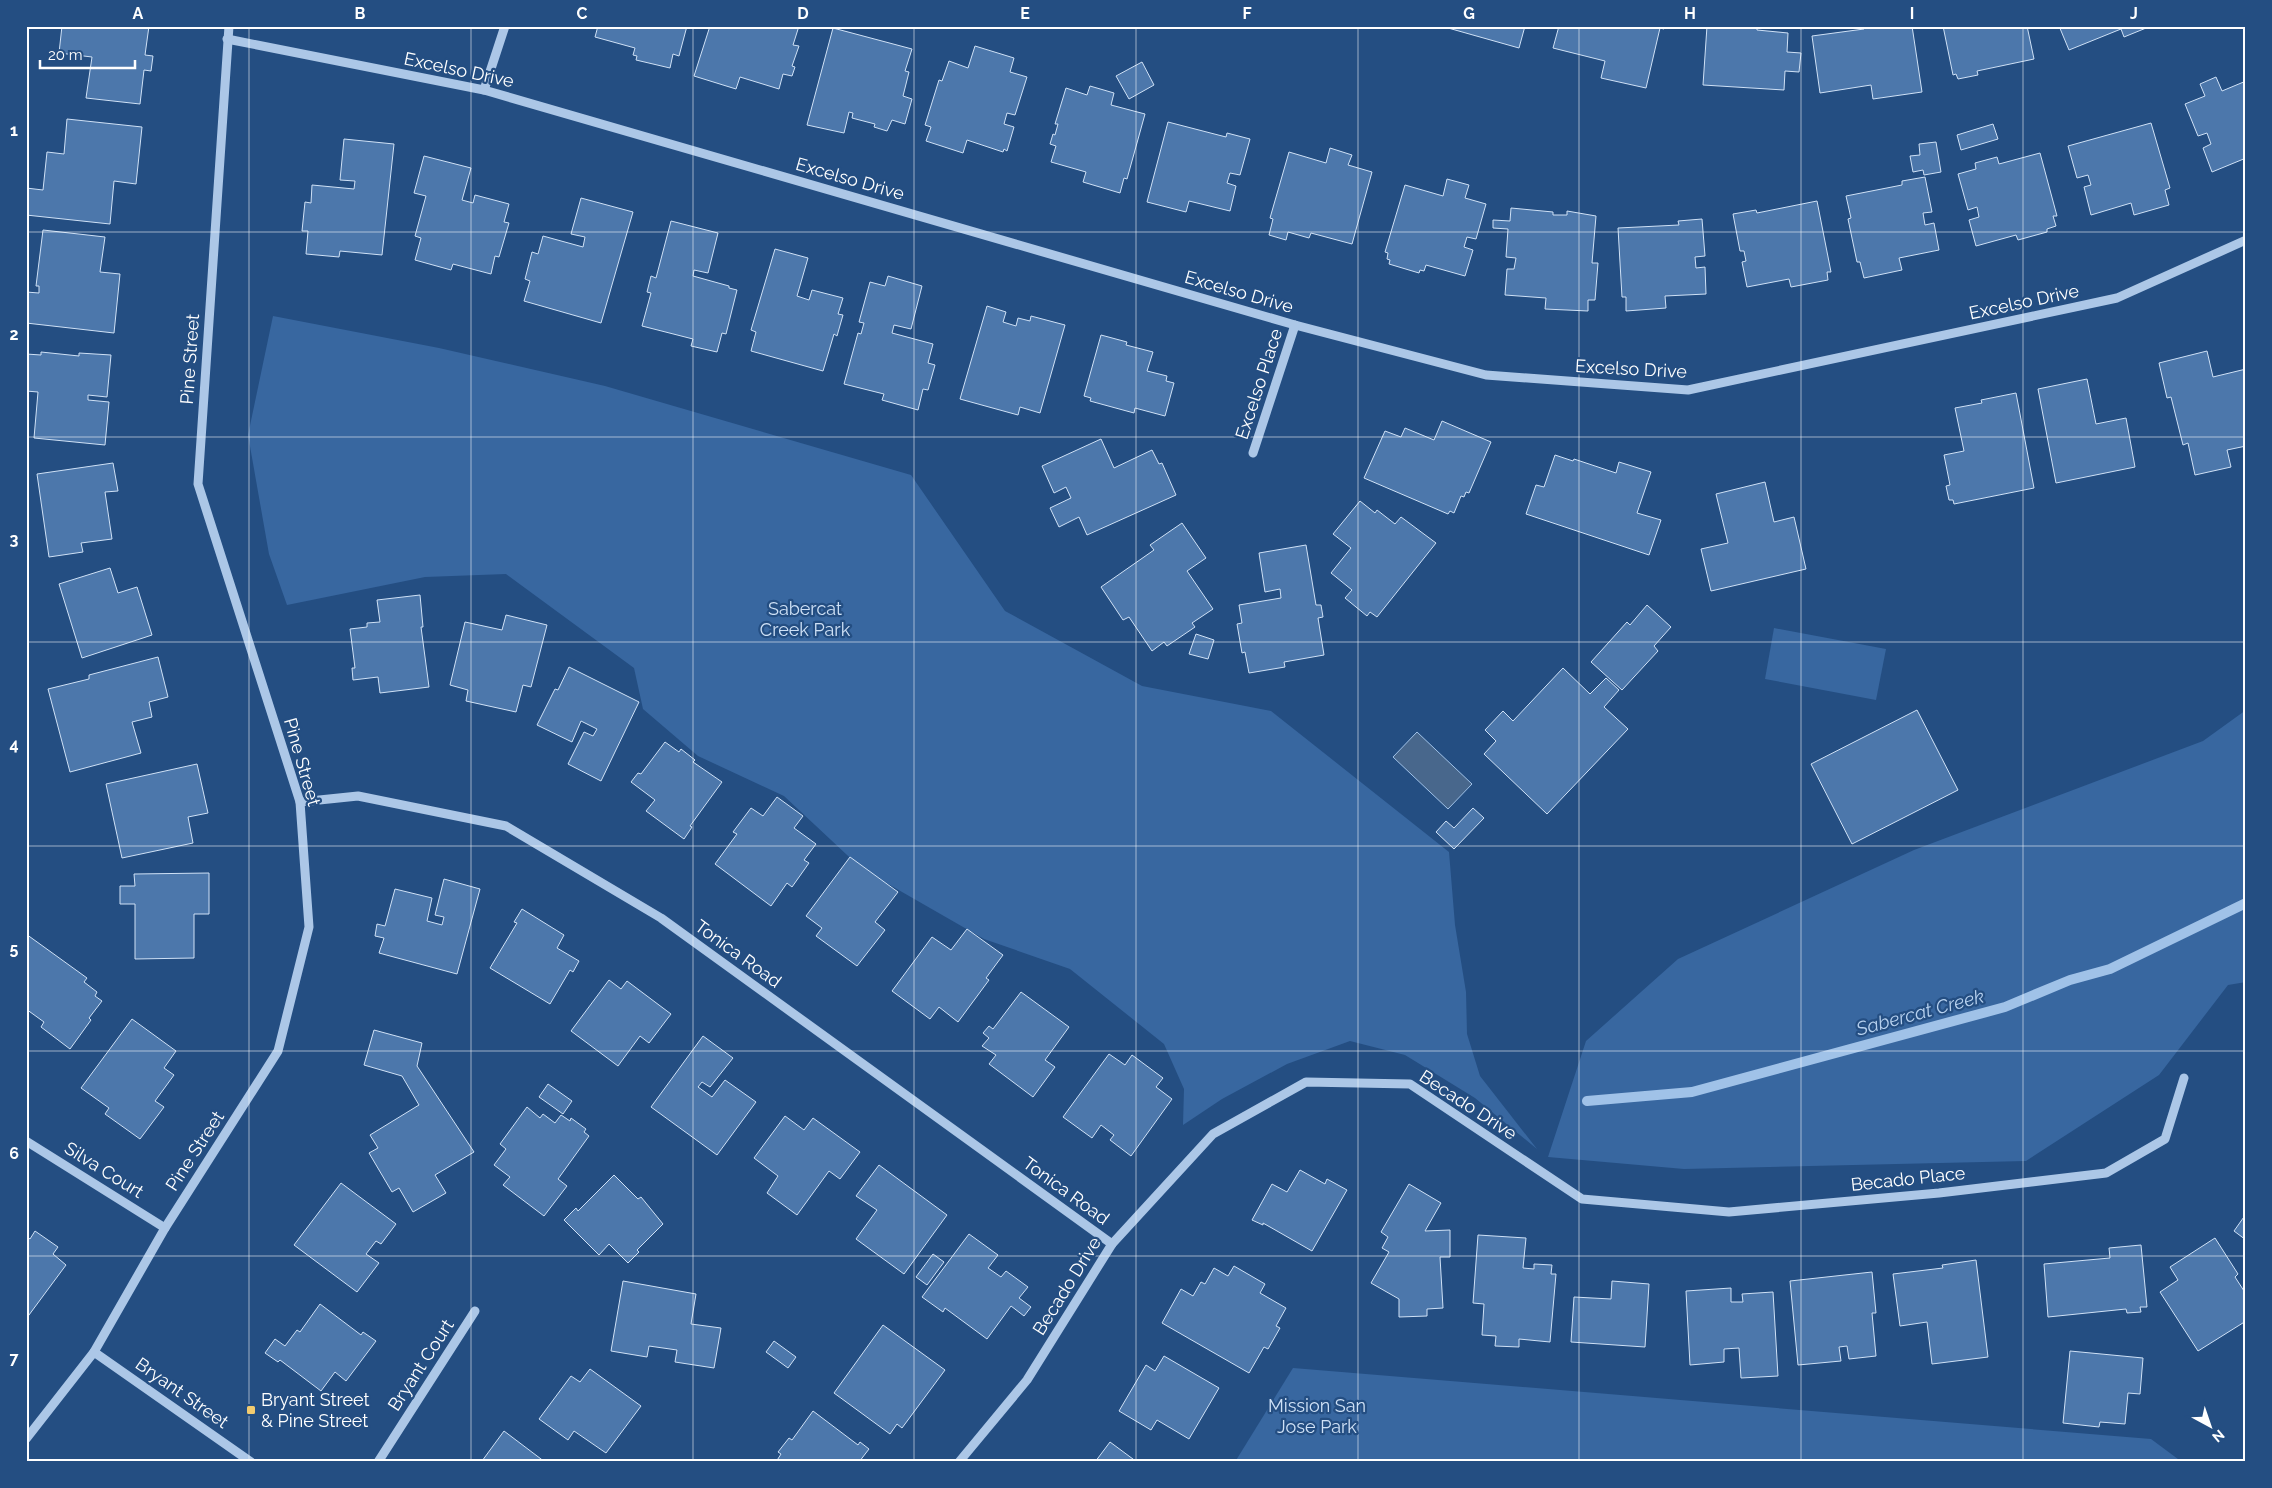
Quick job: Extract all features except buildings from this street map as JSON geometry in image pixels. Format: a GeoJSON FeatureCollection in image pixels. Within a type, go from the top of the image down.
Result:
{"type":"FeatureCollection","features":[{"type":"Feature","properties":{"kind":"street","name":"Pine Street"},"geometry":{"type":"LineString","coordinates":[[26,1440],[94,1352],[165,1228],[278,1051],[309,927],[300,802],[198,484],[228,26]]}},
{"type":"Feature","properties":{"kind":"street"},"geometry":{"type":"LineString","coordinates":[[484,90],[505,26]]}},
{"type":"Feature","properties":{"kind":"street","name":"Excelso Drive"},"geometry":{"type":"LineString","coordinates":[[227,39],[484,90],[1295,325],[1486,375],[1688,390],[2117,298],[2246,240]]}},
{"type":"Feature","properties":{"kind":"street","name":"Excelso Place"},"geometry":{"type":"LineString","coordinates":[[1253,453],[1295,325]]}},
{"type":"Feature","properties":{"kind":"street","name":"Tonica Road"},"geometry":{"type":"LineString","coordinates":[[300,802],[358,796],[506,826],[661,918],[1112,1244]]}},
{"type":"Feature","properties":{"kind":"street","name":"Becado Place"},"geometry":{"type":"LineString","coordinates":[[1582,1199],[1729,1212],[1940,1193],[2106,1173],[2164,1139],[2184,1078]]}},
{"type":"Feature","properties":{"kind":"street","name":"Becado Drive"},"geometry":{"type":"LineString","coordinates":[[959,1462],[1027,1380],[1112,1244],[1213,1134],[1306,1082],[1410,1084],[1582,1199]]}},
{"type":"Feature","properties":{"kind":"street","name":"Silva Court"},"geometry":{"type":"LineString","coordinates":[[26,1141],[165,1228]]}},
{"type":"Feature","properties":{"kind":"street","name":"Bryant Court"},"geometry":{"type":"LineString","coordinates":[[378,1462],[475,1311]]}},
{"type":"Feature","properties":{"kind":"street","name":"Bryant Street"},"geometry":{"type":"LineString","coordinates":[[94,1352],[251,1462]]}},
{"type":"Feature","properties":{"kind":"green space","name":"Sabercat Creek Park"},"geometry":{"type":"Polygon","coordinates":[[[273,316],[439,348],[605,386],[911,475],[1005,611],[1142,686],[1271,711],[1449,852],[1455,925],[1466,992],[1467,1034],[1480,1076],[1537,1149],[1475,1098],[1405,1055],[1350,1041],[1287,1064],[1222,1099],[1183,1125],[1184,1089],[1164,1044],[1070,969],[984,939],[862,869],[784,796],[698,756],[643,709],[634,668],[506,574],[425,577],[287,605],[269,554],[248,435],[273,316]]]}},
{"type":"Feature","properties":{"kind":"green space"},"geometry":{"type":"Polygon","coordinates":[[[1774,628],[1886,649],[1876,700],[1765,679],[1774,628]]]}},
{"type":"Feature","properties":{"kind":"green space"},"geometry":{"type":"Polygon","coordinates":[[[2246,710],[2246,982],[2228,985],[2159,1075],[2026,1161],[1684,1169],[1548,1157],[1586,1041],[1678,959],[1914,850],[2203,741],[2246,710]]]}},
{"type":"Feature","properties":{"kind":"green space","name":"Mission San Jose Park"},"geometry":{"type":"Polygon","coordinates":[[[1293,1368],[2151,1439],[2182,1462],[1235,1462],[1293,1368]]]}},
{"type":"Feature","properties":{"kind":"shaded area"},"geometry":{"type":"Polygon","coordinates":[[[1417,732],[1472,784],[1448,809],[1393,757],[1417,732]]]}},
{"type":"Feature","properties":{"kind":"waterway","name":"Sabercat Creek"},"geometry":{"type":"LineString","coordinates":[[1587,1101],[1692,1092],[2005,1007],[2070,980],[2110,969],[2246,903]]}},
{"type":"Feature","properties":{"kind":"place","name":"Bryant Street & Pine Street"},"geometry":{"type":"Point","coordinates":[251,1410]}}]}
